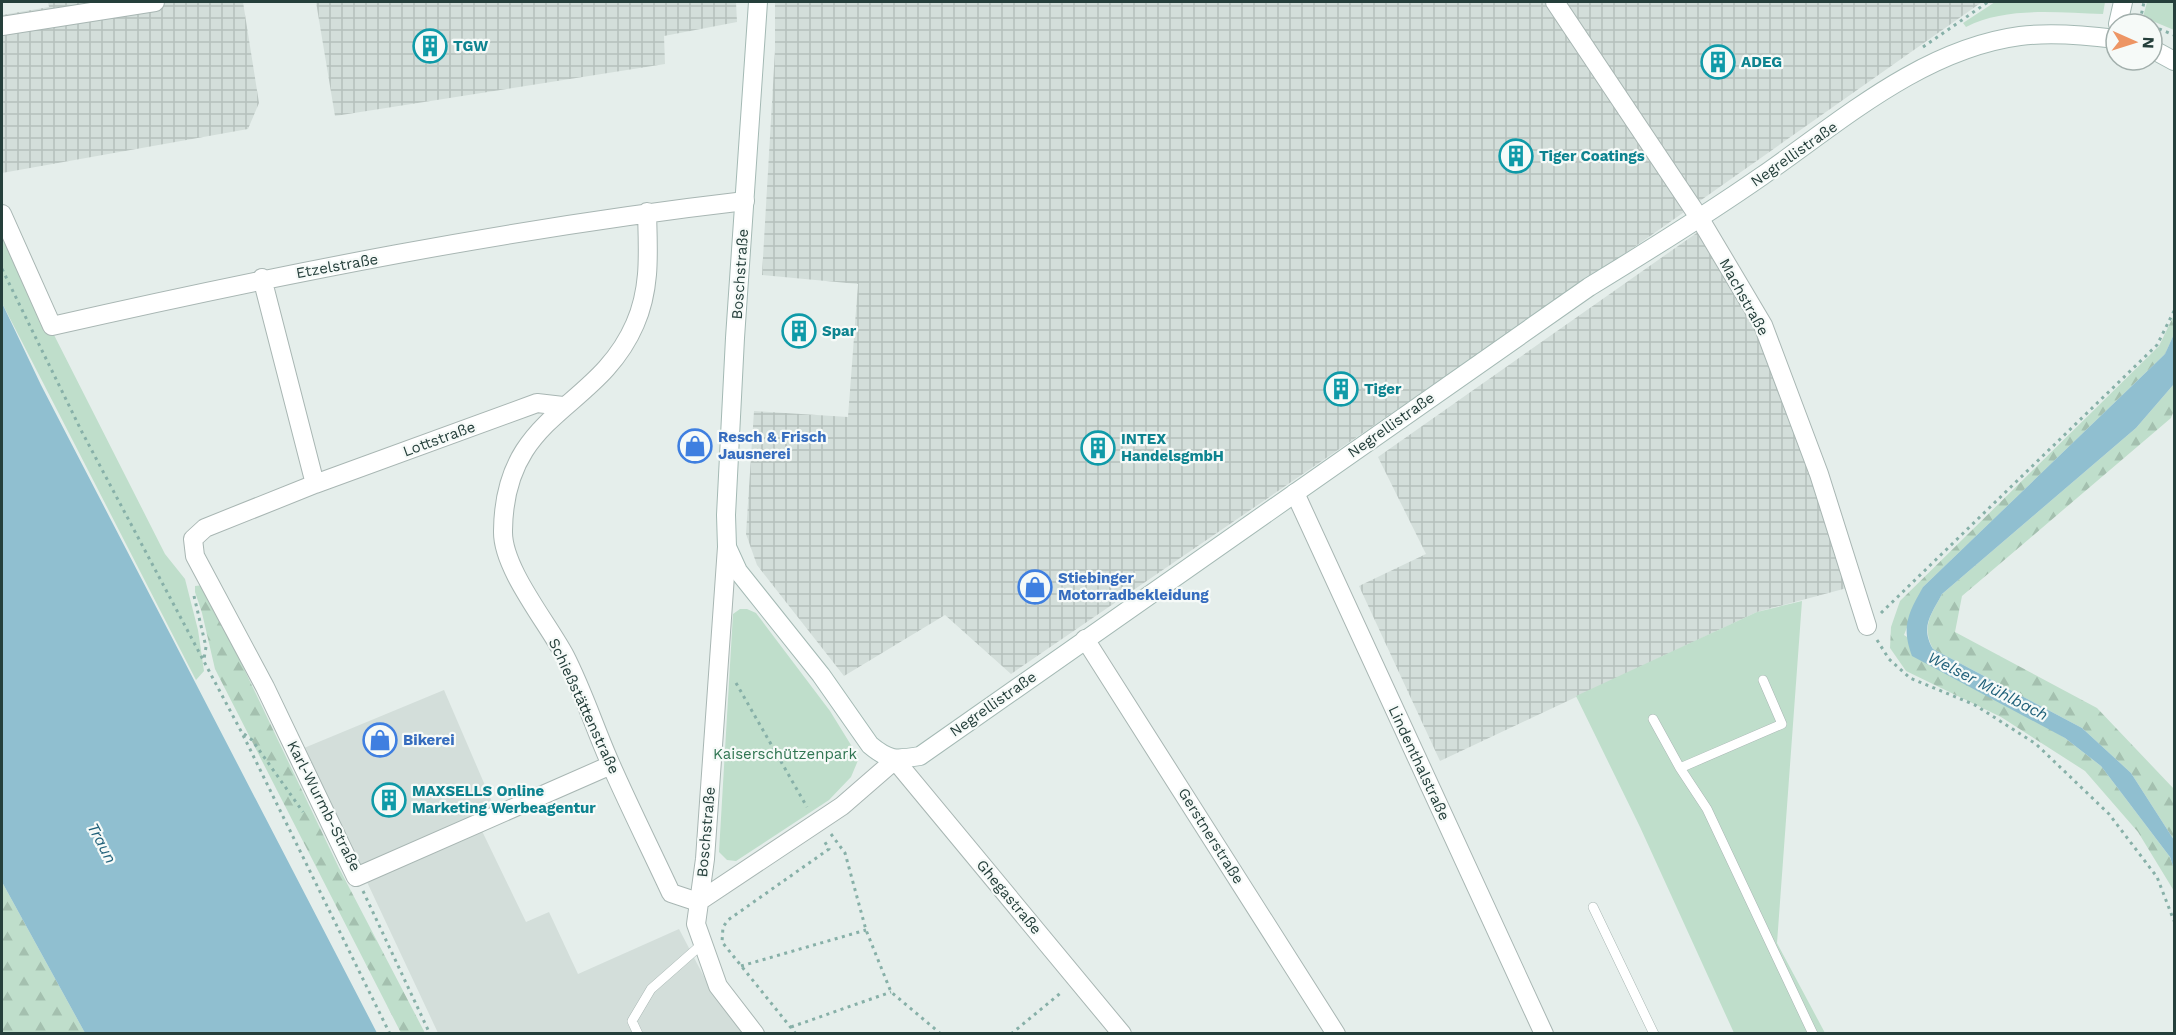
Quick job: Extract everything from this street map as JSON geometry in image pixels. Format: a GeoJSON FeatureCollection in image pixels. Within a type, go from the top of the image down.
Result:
{"type":"FeatureCollection","features":[{"type":"Feature","properties":{"kind":"street"},"geometry":{"type":"LineString","coordinates":[[2,26],[155,2]]}},
{"type":"Feature","properties":{"kind":"street","name":"Boschstraße"},"geometry":{"type":"LineString","coordinates":[[698,902],[705,859],[727,547],[726,515],[732,397],[758,2]]}},
{"type":"Feature","properties":{"kind":"street","name":"Machstraße"},"geometry":{"type":"LineString","coordinates":[[1555,2],[1700,219],[1763,326],[1819,474],[1867,626]]}},
{"type":"Feature","properties":{"kind":"street","name":"Negrellistraße"},"geometry":{"type":"LineString","coordinates":[[698,902],[843,806],[895,760],[920,756],[1589,287],[1700,219],[1891,87],[1926,66],[1986,44],[2020,36],[2104,34]]}},
{"type":"Feature","properties":{"kind":"street","name":"Etzelstraße"},"geometry":{"type":"LineString","coordinates":[[2,214],[52,326],[262,278],[647,212],[746,201]]}},
{"type":"Feature","properties":{"kind":"street","name":"Schießstättenstraße"},"geometry":{"type":"LineString","coordinates":[[647,212],[649,278],[635,324],[610,366],[536,431],[512,471],[502,533],[508,559],[565,657],[611,765],[671,893],[698,902]]}},
{"type":"Feature","properties":{"kind":"street"},"geometry":{"type":"LineString","coordinates":[[262,278],[315,484]]}},
{"type":"Feature","properties":{"kind":"street","name":"Lottstraße"},"geometry":{"type":"LineString","coordinates":[[195,556],[193,539],[205,528],[315,484],[537,404],[563,406]]}},
{"type":"Feature","properties":{"kind":"street","name":"Lindenthalstraße"},"geometry":{"type":"LineString","coordinates":[[1294,493],[1544,1034]]}},
{"type":"Feature","properties":{"kind":"street","name":"Boschstraße"},"geometry":{"type":"LineString","coordinates":[[727,547],[738,571],[821,675],[870,745],[895,760]]}},
{"type":"Feature","properties":{"kind":"street","name":"Karl-Wurmb-Straße"},"geometry":{"type":"LineString","coordinates":[[195,556],[266,687],[356,877],[611,765]]}},
{"type":"Feature","properties":{"kind":"street","name":"Gerstnerstraße"},"geometry":{"type":"LineString","coordinates":[[1085,639],[1336,1034]]}},
{"type":"Feature","properties":{"kind":"street","name":"Ghegastraße"},"geometry":{"type":"LineString","coordinates":[[895,760],[1122,1034]]}},
{"type":"Feature","properties":{"kind":"street"},"geometry":{"type":"LineString","coordinates":[[698,902],[696,924],[701,945],[718,986],[755,1034]]}},
{"type":"Feature","properties":{"kind":"lane"},"geometry":{"type":"LineString","coordinates":[[1680,768],[1782,724],[1762,680]]}},
{"type":"Feature","properties":{"kind":"lane"},"geometry":{"type":"LineString","coordinates":[[1653,719],[1680,768],[1707,809],[1813,1034]]}},
{"type":"Feature","properties":{"kind":"lane"},"geometry":{"type":"LineString","coordinates":[[1593,907],[1654,1034]]}},
{"type":"Feature","properties":{"kind":"lane"},"geometry":{"type":"LineString","coordinates":[[638,1034],[632,1021],[651,989],[701,945]]}},
{"type":"Feature","properties":{"kind":"path"},"geometry":{"type":"LineString","coordinates":[[1917,52],[1988,2]]}},
{"type":"Feature","properties":{"kind":"path"},"geometry":{"type":"LineString","coordinates":[[2,269],[82,432],[242,733],[390,1034]]}},
{"type":"Feature","properties":{"kind":"path"},"geometry":{"type":"LineString","coordinates":[[2175,311],[2157,345],[1917,581],[1867,626],[1889,659],[1910,678],[1975,705],[2036,744],[2109,814],[2157,878],[2175,921]]}},
{"type":"Feature","properties":{"kind":"path"},"geometry":{"type":"LineString","coordinates":[[193,590],[206,646],[204,662]]}},
{"type":"Feature","properties":{"kind":"path"},"geometry":{"type":"LineString","coordinates":[[735,681],[817,823],[829,849],[728,920],[723,927],[722,942],[796,1034]]}},
{"type":"Feature","properties":{"kind":"path"},"geometry":{"type":"LineString","coordinates":[[242,733],[252,740],[304,813]]}},
{"type":"Feature","properties":{"kind":"path"},"geometry":{"type":"LineString","coordinates":[[817,823],[830,832],[845,853],[866,930],[891,992],[941,1034]]}},
{"type":"Feature","properties":{"kind":"path"},"geometry":{"type":"LineString","coordinates":[[356,877],[430,1034]]}},
{"type":"Feature","properties":{"kind":"path"},"geometry":{"type":"LineString","coordinates":[[741,966],[866,930]]}},
{"type":"Feature","properties":{"kind":"path"},"geometry":{"type":"LineString","coordinates":[[1011,1034],[1077,980]]}},
{"type":"Feature","properties":{"kind":"path"},"geometry":{"type":"LineString","coordinates":[[791,1027],[891,992]]}},
{"type":"Feature","properties":{"kind":"shaded area"},"geometry":{"type":"Polygon","coordinates":[[[48,2],[243,2],[259,103],[248,129],[2,173],[2,15],[49,7],[48,2]]]}},
{"type":"Feature","properties":{"kind":"shaded area"},"geometry":{"type":"Polygon","coordinates":[[[316,2],[736,2],[737,22],[664,36],[665,64],[335,116],[316,2]]]}},
{"type":"Feature","properties":{"kind":"shaded area"},"geometry":{"type":"Polygon","coordinates":[[[775,2],[1982,2],[1643,241],[1011,674],[945,615],[844,676],[757,565],[746,534],[754,411],[848,417],[858,284],[762,275],[775,50],[775,2]]]}},
{"type":"Feature","properties":{"kind":"shaded area"},"geometry":{"type":"Polygon","coordinates":[[[1698,232],[1762,340],[1821,497],[1847,588],[1757,612],[1440,761],[1359,586],[1426,554],[1378,457],[1698,232]]]}},
{"type":"Feature","properties":{"kind":"shaded area"},"geometry":{"type":"Polygon","coordinates":[[[444,690],[493,804],[482,831],[526,922],[549,912],[578,974],[679,929],[712,992],[742,1033],[438,1033],[304,748],[444,690]]]}},
{"type":"Feature","properties":{"kind":"green space"},"geometry":{"type":"Polygon","coordinates":[[[1995,2],[2105,2],[2103,14],[2016,13],[1982,20],[1966,27],[1963,23],[1995,2]]]}},
{"type":"Feature","properties":{"kind":"green space"},"geometry":{"type":"Polygon","coordinates":[[[2147,2],[2174,2],[2174,30],[2164,26],[2164,12],[2144,12],[2147,2]]]}},
{"type":"Feature","properties":{"kind":"green space"},"geometry":{"type":"Polygon","coordinates":[[[2,224],[51,329],[165,554],[185,579],[198,630],[204,671],[196,680],[2,303],[2,224]]]}},
{"type":"Feature","properties":{"kind":"green space"},"geometry":{"type":"Polygon","coordinates":[[[2174,315],[2174,334],[2165,354],[1923,587],[1904,635],[2065,738],[2101,766],[2170,857],[2174,869],[2174,891],[2138,832],[2085,771],[2001,717],[1906,671],[1890,648],[1891,627],[1900,601],[2159,346],[2174,315]]]}},
{"type":"Feature","properties":{"kind":"green space"},"geometry":{"type":"Polygon","coordinates":[[[2174,384],[2174,410],[2171,418],[1962,596],[1955,632],[2097,708],[2174,789],[2174,840],[2131,773],[2082,728],[1933,649],[1929,641],[1928,627],[1931,615],[1942,594],[2136,428],[2174,384]]]}},
{"type":"Feature","properties":{"kind":"green space"},"geometry":{"type":"Polygon","coordinates":[[[204,585],[339,868],[425,1033],[401,1033],[215,669],[195,592],[195,586],[204,585]]]}},
{"type":"Feature","properties":{"kind":"green space"},"geometry":{"type":"Polygon","coordinates":[[[1802,601],[1777,943],[1825,1033],[1734,1033],[1640,827],[1576,696],[1757,612],[1802,601]]]}},
{"type":"Feature","properties":{"kind":"green space","name":"Kaiserschützenpark"},"geometry":{"type":"Polygon","coordinates":[[[740,609],[756,613],[830,711],[859,758],[851,777],[829,800],[736,861],[727,860],[719,852],[733,614],[740,609]]]}},
{"type":"Feature","properties":{"kind":"green space"},"geometry":{"type":"Polygon","coordinates":[[[2,882],[85,1033],[2,1033],[2,882]]]}},
{"type":"Feature","properties":{"kind":"water","name":"Traun"},"geometry":{"type":"Polygon","coordinates":[[[2,303],[41,385],[377,1033],[85,1033],[2,882],[2,303]]]}},
{"type":"Feature","properties":{"kind":"water","name":"Welser Mühlbach"},"geometry":{"type":"Polygon","coordinates":[[[2174,334],[2174,384],[2136,428],[1942,594],[1928,621],[1927,634],[1933,649],[2082,728],[2131,773],[2174,840],[2174,869],[2170,857],[2101,766],[2065,738],[1912,656],[1907,628],[1913,605],[1923,587],[2165,354],[2174,334]]]}},
{"type":"Feature","properties":{"kind":"place","name":"TGW"},"geometry":{"type":"Point","coordinates":[430,46]}},
{"type":"Feature","properties":{"kind":"place","name":"ADEG"},"geometry":{"type":"Point","coordinates":[1718,62]}},
{"type":"Feature","properties":{"kind":"place","name":"Tiger Coatings"},"geometry":{"type":"Point","coordinates":[1516,156]}},
{"type":"Feature","properties":{"kind":"place","name":"Spar"},"geometry":{"type":"Point","coordinates":[799,331]}},
{"type":"Feature","properties":{"kind":"place","name":"Tiger"},"geometry":{"type":"Point","coordinates":[1341,389]}},
{"type":"Feature","properties":{"kind":"place","name":"Resch & Frisch Jausnerei"},"geometry":{"type":"Point","coordinates":[695,446]}},
{"type":"Feature","properties":{"kind":"place","name":"INTEX HandelsgmbH"},"geometry":{"type":"Point","coordinates":[1098,448]}},
{"type":"Feature","properties":{"kind":"place","name":"Stiebinger Motorradbekleidung"},"geometry":{"type":"Point","coordinates":[1035,587]}},
{"type":"Feature","properties":{"kind":"place","name":"Bikerei"},"geometry":{"type":"Point","coordinates":[380,740]}},
{"type":"Feature","properties":{"kind":"place","name":"MAXSELLS Online Marketing Werbeagentur"},"geometry":{"type":"Point","coordinates":[389,800]}}]}
